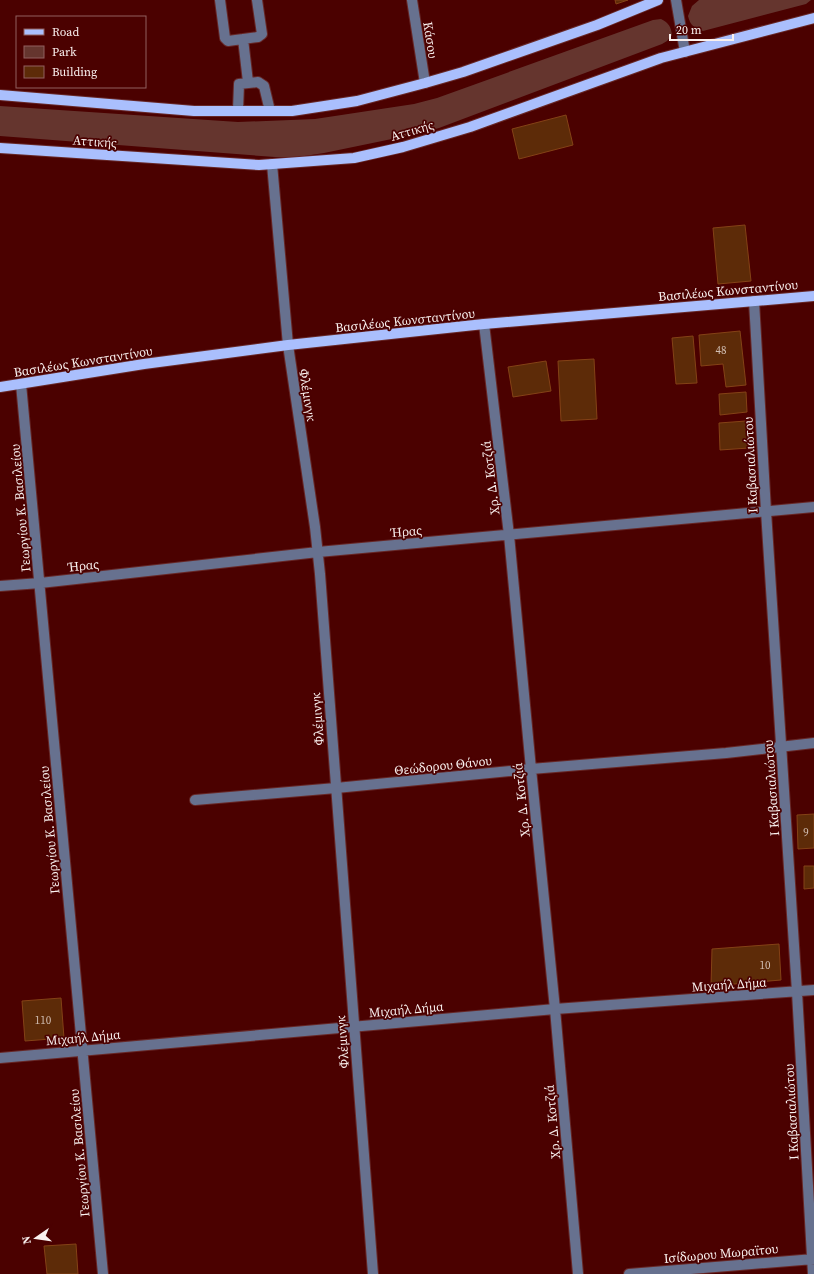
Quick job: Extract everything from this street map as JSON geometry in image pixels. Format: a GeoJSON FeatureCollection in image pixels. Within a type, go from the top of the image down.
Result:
{"type":"FeatureCollection","features":[{"type":"Feature","properties":{"kind":"main road"},"geometry":{"type":"LineString","coordinates":[[0,95],[194,111],[292,111],[357,101],[426,84],[597,25],[658,0]]}},
{"type":"Feature","properties":{"kind":"main road","name":"Αττικής"},"geometry":{"type":"LineString","coordinates":[[0,148],[259,165],[354,158],[402,147],[470,127],[662,58],[814,18]]}},
{"type":"Feature","properties":{"kind":"main road","name":"Βασιλέως Κωνσταντίνου"},"geometry":{"type":"LineString","coordinates":[[0,387],[144,364],[288,345],[484,324],[814,296]]}},
{"type":"Feature","properties":{"kind":"street"},"geometry":{"type":"LineString","coordinates":[[220,0],[225,38],[228,41],[258,37],[262,34],[257,0]]}},
{"type":"Feature","properties":{"kind":"street","name":"Κάσου"},"geometry":{"type":"LineString","coordinates":[[412,0],[426,84]]}},
{"type":"Feature","properties":{"kind":"street"},"geometry":{"type":"LineString","coordinates":[[676,0],[685,52]]}},
{"type":"Feature","properties":{"kind":"street"},"geometry":{"type":"LineString","coordinates":[[243,39],[248,82]]}},
{"type":"Feature","properties":{"kind":"street"},"geometry":{"type":"LineString","coordinates":[[238,110],[239,84],[248,82],[258,82],[264,86],[270,110]]}},
{"type":"Feature","properties":{"kind":"street","name":"Φλέμινγκ"},"geometry":{"type":"LineString","coordinates":[[272,164],[288,345],[318,552],[373,1274]]}},
{"type":"Feature","properties":{"kind":"street","name":"Ι Καβασιαλιώτου"},"geometry":{"type":"LineString","coordinates":[[754,301],[813,1274]]}},
{"type":"Feature","properties":{"kind":"street","name":"Χρ. Δ. Κοτζιά"},"geometry":{"type":"LineString","coordinates":[[484,324],[510,535],[530,769],[555,1009],[578,1274]]}},
{"type":"Feature","properties":{"kind":"street","name":"Γεωργίου Κ. Βασιλείου"},"geometry":{"type":"LineString","coordinates":[[22,384],[103,1274]]}},
{"type":"Feature","properties":{"kind":"street","name":"Ήρας"},"geometry":{"type":"LineString","coordinates":[[0,586],[40,583],[318,552],[814,507]]}},
{"type":"Feature","properties":{"kind":"street","name":"Θεώδορου Θάνου"},"geometry":{"type":"LineString","coordinates":[[195,800],[530,769],[726,753],[814,743]]}},
{"type":"Feature","properties":{"kind":"street","name":"Μιχαήλ Δήμα"},"geometry":{"type":"LineString","coordinates":[[0,1058],[555,1009],[814,990]]}},
{"type":"Feature","properties":{"kind":"street","name":"Ισίδωρου Μωραϊτου"},"geometry":{"type":"LineString","coordinates":[[629,1274],[813,1259]]}},
{"type":"Feature","properties":{"kind":"green space"},"geometry":{"type":"Polygon","coordinates":[[[699,0],[811,0],[806,4],[703,31],[693,26],[688,16],[692,6],[699,0]]]}},
{"type":"Feature","properties":{"kind":"green space"},"geometry":{"type":"Polygon","coordinates":[[[661,19],[669,26],[672,35],[662,44],[439,128],[324,153],[298,157],[275,157],[0,136],[0,106],[238,122],[315,119],[414,104],[437,98],[653,20],[661,19]]]}},
{"type":"Feature","properties":{"kind":"building"},"geometry":{"type":"Polygon","coordinates":[[[615,0],[628,0],[616,4],[615,0]]]}},
{"type":"Feature","properties":{"kind":"building"},"geometry":{"type":"Polygon","coordinates":[[[566,115],[573,145],[519,159],[512,129],[566,115]]]}},
{"type":"Feature","properties":{"kind":"building"},"geometry":{"type":"Polygon","coordinates":[[[745,225],[751,281],[718,284],[713,228],[745,225]]]}},
{"type":"Feature","properties":{"kind":"building"},"geometry":{"type":"Polygon","coordinates":[[[740,331],[746,385],[726,387],[723,364],[701,366],[699,335],[740,331]]]}},
{"type":"Feature","properties":{"kind":"building"},"geometry":{"type":"Polygon","coordinates":[[[693,336],[697,383],[676,384],[672,338],[693,336]]]}},
{"type":"Feature","properties":{"kind":"building"},"geometry":{"type":"Polygon","coordinates":[[[594,359],[597,419],[561,421],[558,361],[594,359]]]}},
{"type":"Feature","properties":{"kind":"building"},"geometry":{"type":"Polygon","coordinates":[[[546,361],[551,391],[513,397],[508,367],[546,361]]]}},
{"type":"Feature","properties":{"kind":"building"},"geometry":{"type":"Polygon","coordinates":[[[746,392],[747,412],[720,415],[719,394],[746,392]]]}},
{"type":"Feature","properties":{"kind":"building"},"geometry":{"type":"Polygon","coordinates":[[[746,421],[749,448],[720,450],[719,423],[746,421]]]}},
{"type":"Feature","properties":{"kind":"building"},"geometry":{"type":"Polygon","coordinates":[[[814,814],[814,848],[798,849],[797,815],[814,814]]]}},
{"type":"Feature","properties":{"kind":"building"},"geometry":{"type":"Polygon","coordinates":[[[804,866],[814,866],[814,888],[804,889],[804,866]]]}},
{"type":"Feature","properties":{"kind":"building"},"geometry":{"type":"Polygon","coordinates":[[[779,944],[781,980],[711,986],[712,949],[779,944]]]}},
{"type":"Feature","properties":{"kind":"building"},"geometry":{"type":"Polygon","coordinates":[[[61,998],[64,1038],[25,1041],[22,1001],[61,998]]]}},
{"type":"Feature","properties":{"kind":"building"},"geometry":{"type":"Polygon","coordinates":[[[76,1244],[78,1274],[47,1274],[44,1246],[76,1244]]]}}]}
